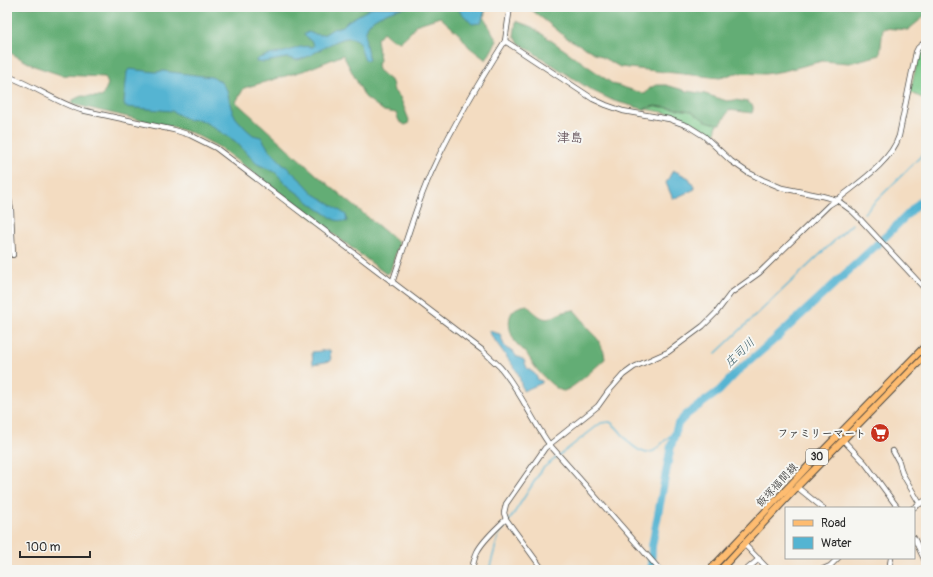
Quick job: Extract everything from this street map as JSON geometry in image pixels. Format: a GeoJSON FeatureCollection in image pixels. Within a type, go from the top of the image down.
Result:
{"type":"FeatureCollection","features":[{"type":"Feature","properties":{"kind":"main road","name":"飯塚福間線"},"geometry":{"type":"LineString","coordinates":[[710,570],[926,345]]}},
{"type":"Feature","properties":{"kind":"main road","name":"飯塚福間線"},"geometry":{"type":"LineString","coordinates":[[720,570],[797,487],[926,355]]}},
{"type":"Feature","properties":{"kind":"street"},"geometry":{"type":"LineString","coordinates":[[392,282],[425,188],[436,162],[505,38],[510,7]]}},
{"type":"Feature","properties":{"kind":"street"},"geometry":{"type":"LineString","coordinates":[[505,38],[593,99],[606,105],[636,114],[669,119],[688,126],[704,136],[736,164],[762,180],[782,188],[837,200],[852,211],[926,290]]}},
{"type":"Feature","properties":{"kind":"street"},"geometry":{"type":"LineString","coordinates":[[543,570],[506,519],[504,513],[506,504],[513,492],[548,444],[598,406],[623,375],[634,367],[668,352],[703,326],[716,313],[731,293],[759,273],[829,205],[886,159],[897,144],[916,52],[918,48],[926,41]]}},
{"type":"Feature","properties":{"kind":"street"},"geometry":{"type":"LineString","coordinates":[[7,76],[76,109],[174,130],[203,141],[216,148],[482,350],[500,367],[520,396],[534,423],[548,444],[660,570]]}},
{"type":"Feature","properties":{"kind":"street"},"geometry":{"type":"LineString","coordinates":[[7,188],[11,210],[13,255]]}},
{"type":"Feature","properties":{"kind":"street"},"geometry":{"type":"LineString","coordinates":[[843,440],[865,463],[897,507]]}},
{"type":"Feature","properties":{"kind":"street"},"geometry":{"type":"LineString","coordinates":[[893,451],[899,462],[902,473],[920,504]]}},
{"type":"Feature","properties":{"kind":"street"},"geometry":{"type":"LineString","coordinates":[[797,487],[822,507]]}},
{"type":"Feature","properties":{"kind":"street"},"geometry":{"type":"LineString","coordinates":[[915,507],[926,500]]}},
{"type":"Feature","properties":{"kind":"street"},"geometry":{"type":"LineString","coordinates":[[471,570],[476,553],[480,546],[506,519]]}},
{"type":"Feature","properties":{"kind":"street"},"geometry":{"type":"LineString","coordinates":[[915,540],[925,556],[926,563]]}},
{"type":"Feature","properties":{"kind":"street"},"geometry":{"type":"LineString","coordinates":[[744,544],[769,570]]}},
{"type":"Feature","properties":{"kind":"street"},"geometry":{"type":"LineString","coordinates":[[746,570],[759,559]]}},
{"type":"Feature","properties":{"kind":"street"},"geometry":{"type":"LineString","coordinates":[[821,570],[830,566],[837,559]]}},
{"type":"Feature","properties":{"kind":"street"},"geometry":{"type":"LineString","coordinates":[[888,570],[890,559]]}},
{"type":"Feature","properties":{"kind":"green space"},"geometry":{"type":"Polygon","coordinates":[[[7,7],[486,7],[484,17],[497,41],[486,60],[469,47],[460,35],[440,17],[415,25],[413,30],[400,42],[391,39],[383,32],[377,39],[380,60],[377,65],[378,70],[392,82],[394,91],[400,97],[409,120],[408,124],[405,125],[399,121],[396,113],[384,111],[365,97],[343,55],[306,70],[244,88],[236,102],[318,176],[399,243],[390,272],[386,274],[219,147],[192,133],[175,128],[72,104],[73,100],[81,96],[102,97],[108,84],[105,77],[61,75],[34,66],[7,51],[7,7]]]}},
{"type":"Feature","properties":{"kind":"green space"},"geometry":{"type":"Polygon","coordinates":[[[528,7],[926,7],[926,15],[908,30],[883,28],[880,55],[849,63],[822,61],[784,71],[765,74],[736,73],[720,78],[620,67],[567,38],[528,7]]]}},
{"type":"Feature","properties":{"kind":"green space"},"geometry":{"type":"Polygon","coordinates":[[[516,21],[532,27],[613,84],[645,94],[650,88],[656,85],[666,85],[727,101],[735,100],[748,102],[753,106],[752,113],[729,110],[721,124],[717,124],[706,121],[691,111],[655,106],[643,109],[614,101],[591,90],[519,43],[514,36],[516,21]]]}},
{"type":"Feature","properties":{"kind":"green space"},"geometry":{"type":"Polygon","coordinates":[[[921,49],[926,51],[926,100],[910,92],[921,49]]]}},
{"type":"Feature","properties":{"kind":"green space"},"geometry":{"type":"Polygon","coordinates":[[[655,106],[691,111],[706,121],[717,124],[714,136],[697,125],[680,117],[663,112],[643,109],[655,106]]]}},
{"type":"Feature","properties":{"kind":"green space"},"geometry":{"type":"Polygon","coordinates":[[[527,305],[535,313],[546,319],[566,311],[574,310],[597,338],[604,352],[605,359],[567,390],[563,391],[556,388],[537,370],[527,354],[516,343],[512,336],[509,323],[511,314],[519,307],[527,305]]]}},
{"type":"Feature","properties":{"kind":"water"},"geometry":{"type":"Polygon","coordinates":[[[373,7],[407,7],[394,10],[376,18],[367,27],[366,40],[369,60],[364,58],[358,41],[349,38],[334,42],[303,59],[297,60],[287,58],[256,62],[256,60],[268,55],[302,47],[313,47],[313,43],[304,35],[305,33],[308,32],[319,35],[325,34],[333,29],[343,26],[348,21],[373,7]]]}},
{"type":"Feature","properties":{"kind":"water"},"geometry":{"type":"Polygon","coordinates":[[[456,7],[486,7],[481,23],[472,24],[456,7]]]}},
{"type":"Feature","properties":{"kind":"water"},"geometry":{"type":"Polygon","coordinates":[[[129,69],[155,72],[163,71],[211,77],[219,80],[227,90],[231,108],[236,118],[253,135],[261,137],[268,148],[281,162],[314,194],[346,215],[347,222],[335,220],[317,208],[287,185],[275,172],[257,164],[235,141],[203,121],[197,119],[188,120],[172,111],[125,107],[124,102],[127,72],[129,69]]]}},
{"type":"Feature","properties":{"kind":"water"},"geometry":{"type":"Polygon","coordinates":[[[673,170],[689,178],[695,189],[673,199],[666,183],[673,170]]]}},
{"type":"Feature","properties":{"kind":"water"},"geometry":{"type":"Polygon","coordinates":[[[489,331],[500,334],[507,349],[513,351],[516,356],[524,360],[527,368],[535,374],[538,380],[542,381],[542,383],[523,391],[518,373],[489,331]]]}},
{"type":"Feature","properties":{"kind":"water"},"geometry":{"type":"Polygon","coordinates":[[[330,350],[331,361],[313,364],[312,352],[330,350]]]}},
{"type":"Feature","properties":{"kind":"waterway"},"geometry":{"type":"LineString","coordinates":[[864,213],[926,151]]}},
{"type":"Feature","properties":{"kind":"waterway","name":"庄司川"},"geometry":{"type":"LineString","coordinates":[[651,570],[652,546],[671,446],[678,424],[686,415],[719,391],[740,369],[774,340],[886,236],[926,196]]}},
{"type":"Feature","properties":{"kind":"waterway"},"geometry":{"type":"LineString","coordinates":[[716,353],[852,224]]}},
{"type":"Feature","properties":{"kind":"waterway"},"geometry":{"type":"LineString","coordinates":[[509,521],[543,468],[601,423],[610,422],[634,447],[646,453],[654,451],[676,430]]}},
{"type":"Feature","properties":{"kind":"waterway"},"geometry":{"type":"LineString","coordinates":[[489,570],[499,534],[507,524]]}},
{"type":"Feature","properties":{"kind":"place","name":"ファミリーマート"},"geometry":{"type":"Point","coordinates":[880,433]}},
{"type":"Feature","properties":{"kind":"district","name":"津島"},"geometry":{"type":"Point","coordinates":[570,138]}}]}
